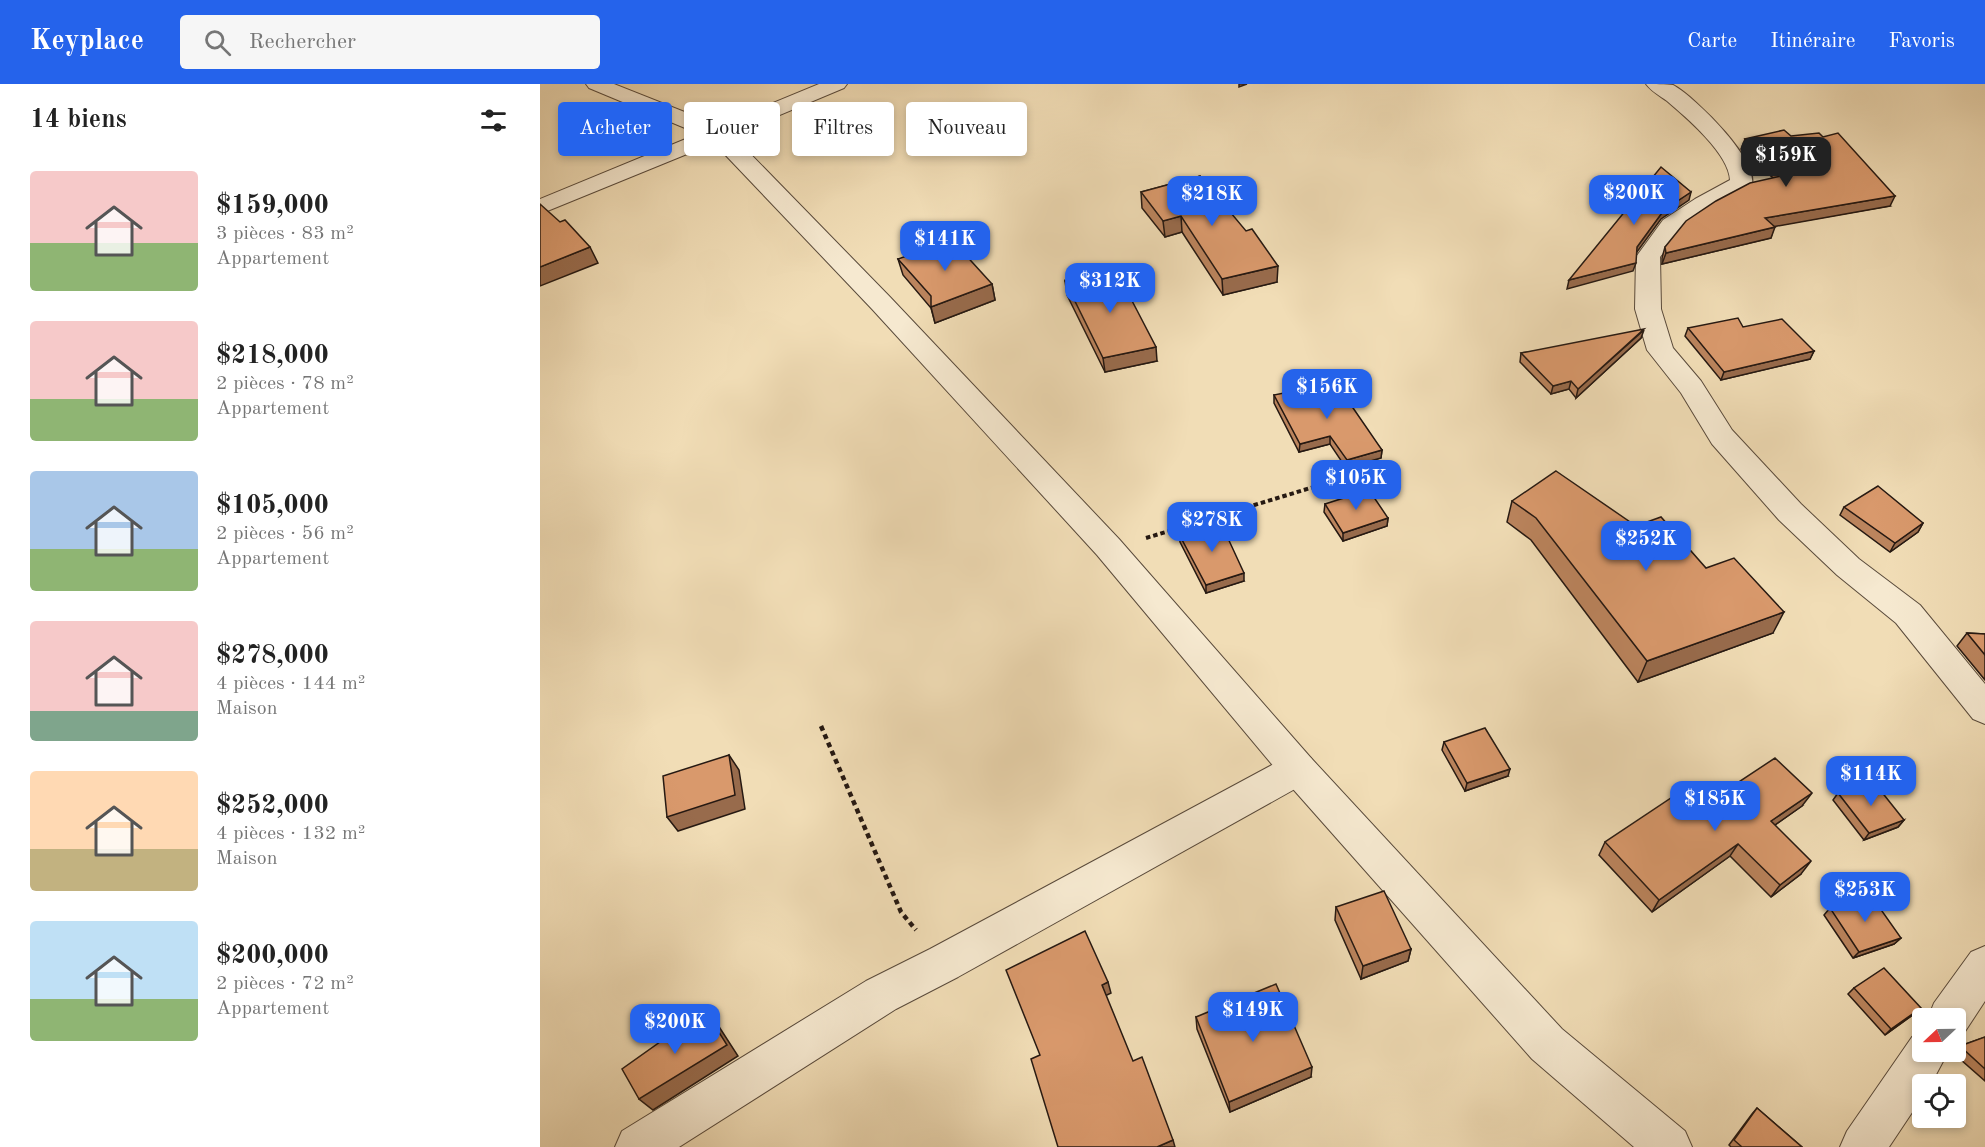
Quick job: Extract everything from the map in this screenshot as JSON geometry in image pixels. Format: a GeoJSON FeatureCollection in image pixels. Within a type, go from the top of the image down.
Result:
{"type":"FeatureCollection","features":[{"type":"Feature","properties":{"kind":"street"},"geometry":{"type":"LineString","coordinates":[[596,84],[684,120]]}},
{"type":"Feature","properties":{"kind":"street"},"geometry":{"type":"LineString","coordinates":[[780,107],[837,84]]}},
{"type":"Feature","properties":{"kind":"street"},"geometry":{"type":"LineString","coordinates":[[1656,84],[1717,138],[1740,169],[1742,184],[1703,204],[1672,225],[1648,257],[1648,309],[1660,350],[1691,387],[1722,437],[1790,512],[1848,567],[1908,614],[1985,709]]}},
{"type":"Feature","properties":{"kind":"street"},"geometry":{"type":"LineString","coordinates":[[540,207],[684,147]]}},
{"type":"Feature","properties":{"kind":"street"},"geometry":{"type":"LineString","coordinates":[[739,156],[881,303],[1108,547],[1298,769],[1547,1044],[1669,1147]]}},
{"type":"Feature","properties":{"kind":"street"},"geometry":{"type":"LineString","coordinates":[[638,1147],[880,995],[944,963],[1298,769]]}},
{"type":"Feature","properties":{"kind":"street"},"geometry":{"type":"LineString","coordinates":[[1956,1008],[1985,966]]}},
{"type":"Feature","properties":{"kind":"street"},"geometry":{"type":"LineString","coordinates":[[1863,1147],[1920,1062]]}},
{"type":"Feature","properties":{"kind":"path"},"geometry":{"type":"LineString","coordinates":[[1108,547],[1168,532],[1340,479]]}},
{"type":"Feature","properties":{"kind":"path"},"geometry":{"type":"LineString","coordinates":[[821,726],[901,912],[944,963]]}},
{"type":"Feature","properties":{"kind":"building"},"geometry":{"type":"Polygon","coordinates":[[[1784,130],[1791,136],[1819,133],[1823,137],[1838,133],[1895,196],[1765,218],[1775,227],[1666,253],[1665,247],[1686,221],[1716,201],[1750,183],[1786,175],[1745,139],[1784,130]]]}},
{"type":"Feature","properties":{"kind":"building"},"geometry":{"type":"Polygon","coordinates":[[[1661,167],[1691,192],[1664,210],[1637,247],[1636,263],[1569,280],[1661,167]]]}},
{"type":"Feature","properties":{"kind":"building"},"geometry":{"type":"Polygon","coordinates":[[[1200,176],[1246,231],[1252,229],[1278,266],[1222,279],[1181,216],[1163,221],[1141,192],[1200,176]]]}},
{"type":"Feature","properties":{"kind":"building"},"geometry":{"type":"Polygon","coordinates":[[[540,204],[560,222],[565,220],[590,247],[540,267],[540,204]]]}},
{"type":"Feature","properties":{"kind":"building"},"geometry":{"type":"Polygon","coordinates":[[[952,240],[992,284],[931,307],[931,296],[898,259],[952,240]]]}},
{"type":"Feature","properties":{"kind":"building"},"geometry":{"type":"Polygon","coordinates":[[[1116,270],[1156,347],[1103,358],[1065,281],[1116,270]]]}},
{"type":"Feature","properties":{"kind":"building"},"geometry":{"type":"Polygon","coordinates":[[[1738,318],[1743,327],[1782,319],[1814,351],[1724,372],[1688,328],[1738,318]]]}},
{"type":"Feature","properties":{"kind":"building"},"geometry":{"type":"Polygon","coordinates":[[[1644,329],[1578,389],[1571,381],[1553,386],[1521,353],[1644,329]]]}},
{"type":"Feature","properties":{"kind":"building"},"geometry":{"type":"Polygon","coordinates":[[[1333,383],[1346,407],[1351,405],[1382,450],[1347,460],[1330,436],[1300,444],[1274,395],[1333,383]]]}},
{"type":"Feature","properties":{"kind":"building"},"geometry":{"type":"Polygon","coordinates":[[[1556,471],[1636,526],[1661,517],[1706,568],[1734,558],[1784,612],[1647,661],[1536,518],[1512,501],[1556,471]]]}},
{"type":"Feature","properties":{"kind":"building"},"geometry":{"type":"Polygon","coordinates":[[[1878,486],[1923,523],[1895,543],[1844,507],[1878,486]]]}},
{"type":"Feature","properties":{"kind":"building"},"geometry":{"type":"Polygon","coordinates":[[[1369,490],[1388,518],[1343,533],[1325,504],[1369,490]]]}},
{"type":"Feature","properties":{"kind":"building"},"geometry":{"type":"Polygon","coordinates":[[[1220,521],[1244,573],[1206,585],[1179,534],[1220,521]]]}},
{"type":"Feature","properties":{"kind":"building"},"geometry":{"type":"Polygon","coordinates":[[[1967,633],[1985,634],[1985,655],[1967,633]]]}},
{"type":"Feature","properties":{"kind":"building"},"geometry":{"type":"Polygon","coordinates":[[[1485,728],[1510,769],[1467,783],[1444,742],[1485,728]]]}},
{"type":"Feature","properties":{"kind":"building"},"geometry":{"type":"Polygon","coordinates":[[[729,755],[735,795],[667,817],[663,776],[729,755]]]}},
{"type":"Feature","properties":{"kind":"building"},"geometry":{"type":"Polygon","coordinates":[[[1775,758],[1812,793],[1771,821],[1811,861],[1780,885],[1738,844],[1659,900],[1605,842],[1677,794],[1695,811],[1775,758]]]}},
{"type":"Feature","properties":{"kind":"building"},"geometry":{"type":"Polygon","coordinates":[[[1873,781],[1904,820],[1869,833],[1838,793],[1873,781]]]}},
{"type":"Feature","properties":{"kind":"building"},"geometry":{"type":"Polygon","coordinates":[[[1384,891],[1411,949],[1363,966],[1336,907],[1384,891]]]}},
{"type":"Feature","properties":{"kind":"building"},"geometry":{"type":"Polygon","coordinates":[[[1870,894],[1901,938],[1859,952],[1830,908],[1870,894]]]}},
{"type":"Feature","properties":{"kind":"building"},"geometry":{"type":"Polygon","coordinates":[[[1085,931],[1108,982],[1102,985],[1133,1061],[1142,1057],[1173,1140],[1157,1147],[1058,1147],[1031,1059],[1040,1055],[1006,970],[1085,931]]]}},
{"type":"Feature","properties":{"kind":"building"},"geometry":{"type":"Polygon","coordinates":[[[1884,968],[1921,1008],[1912,1008],[1912,1014],[1891,1029],[1854,988],[1884,968]]]}},
{"type":"Feature","properties":{"kind":"building"},"geometry":{"type":"Polygon","coordinates":[[[1276,984],[1312,1067],[1229,1102],[1196,1017],[1276,984]]]}},
{"type":"Feature","properties":{"kind":"building"},"geometry":{"type":"Polygon","coordinates":[[[705,1010],[727,1045],[639,1099],[622,1069],[705,1010]]]}},
{"type":"Feature","properties":{"kind":"building"},"geometry":{"type":"Polygon","coordinates":[[[1985,1037],[1985,1069],[1966,1052],[1966,1044],[1985,1037]]]}},
{"type":"Feature","properties":{"kind":"building"},"geometry":{"type":"Polygon","coordinates":[[[1757,1108],[1802,1147],[1742,1147],[1734,1140],[1757,1108]]]}}]}
